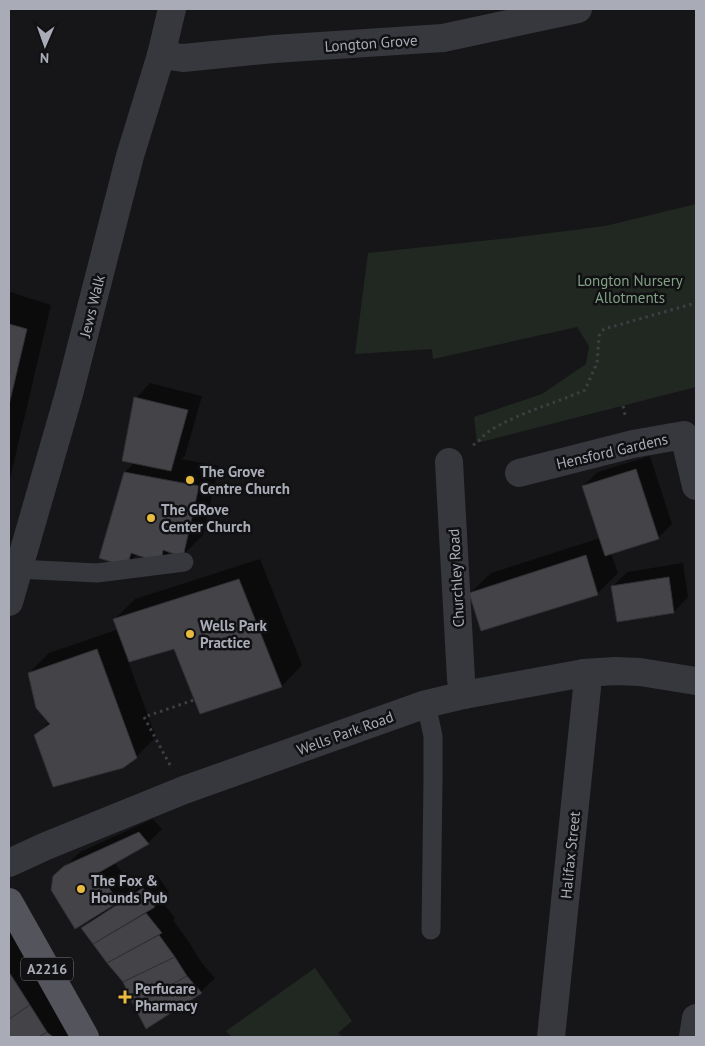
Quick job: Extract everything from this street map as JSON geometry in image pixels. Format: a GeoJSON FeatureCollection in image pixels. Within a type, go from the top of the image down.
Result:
{"type":"FeatureCollection","features":[{"type":"Feature","properties":{"kind":"main road","name":"A2216"},"geometry":{"type":"LineString","coordinates":[[9,902],[85,1037]]}},
{"type":"Feature","properties":{"kind":"street","name":"Jews Walk"},"geometry":{"type":"LineString","coordinates":[[9,602],[69,394],[130,156],[161,55],[172,9]]}},
{"type":"Feature","properties":{"kind":"street","name":"Longton Grove"},"geometry":{"type":"LineString","coordinates":[[161,55],[183,58],[274,49],[443,38],[578,9]]}},
{"type":"Feature","properties":{"kind":"street","name":"Hensford Gardens"},"geometry":{"type":"LineString","coordinates":[[519,473],[633,444],[684,435],[696,486]]}},
{"type":"Feature","properties":{"kind":"street","name":"Churchley Road"},"geometry":{"type":"LineString","coordinates":[[449,462],[464,695]]}},
{"type":"Feature","properties":{"kind":"street","name":"Wells Park Road"},"geometry":{"type":"LineString","coordinates":[[9,863],[184,790],[426,704],[464,695],[584,673],[640,672],[696,681]]}},
{"type":"Feature","properties":{"kind":"street","name":"Halifax Street"},"geometry":{"type":"LineString","coordinates":[[551,1037],[587,688],[584,673]]}},
{"type":"Feature","properties":{"kind":"street"},"geometry":{"type":"LineString","coordinates":[[693,1037],[696,1018]]}},
{"type":"Feature","properties":{"kind":"lane"},"geometry":{"type":"LineString","coordinates":[[18,569],[97,573],[184,562]]}},
{"type":"Feature","properties":{"kind":"lane"},"geometry":{"type":"LineString","coordinates":[[426,704],[433,736],[431,930]]}},
{"type":"Feature","properties":{"kind":"path"},"geometry":{"type":"LineString","coordinates":[[449,462],[477,442],[489,430],[585,390],[597,363],[600,336],[604,329],[696,303]]}},
{"type":"Feature","properties":{"kind":"path"},"geometry":{"type":"LineString","coordinates":[[184,790],[144,717],[194,700]]}},
{"type":"Feature","properties":{"kind":"green space","name":"Longton Nursery Allotments"},"geometry":{"type":"Polygon","coordinates":[[[696,204],[696,387],[477,443],[474,417],[542,394],[586,364],[589,346],[577,327],[433,359],[432,349],[355,354],[368,253],[605,226],[696,204]]]}},
{"type":"Feature","properties":{"kind":"green space"},"geometry":{"type":"Polygon","coordinates":[[[315,968],[352,1021],[338,1033],[342,1037],[232,1037],[226,1031],[315,968]]]}},
{"type":"Feature","properties":{"kind":"building"},"geometry":{"type":"Polygon","coordinates":[[[9,324],[27,329],[9,405],[9,324]]]}},
{"type":"Feature","properties":{"kind":"building"},"geometry":{"type":"Polygon","coordinates":[[[134,397],[188,410],[171,471],[122,461],[134,397]]]}},
{"type":"Feature","properties":{"kind":"building"},"geometry":{"type":"Polygon","coordinates":[[[636,469],[659,539],[605,556],[582,486],[636,469]]]}},
{"type":"Feature","properties":{"kind":"building","name":"The GRove Center Church"},"geometry":{"type":"Polygon","coordinates":[[[124,472],[199,486],[183,557],[163,550],[161,563],[131,553],[127,567],[99,558],[124,472]]]}},
{"type":"Feature","properties":{"kind":"building"},"geometry":{"type":"Polygon","coordinates":[[[586,555],[598,595],[481,631],[469,593],[586,555]]]}},
{"type":"Feature","properties":{"kind":"building"},"geometry":{"type":"Polygon","coordinates":[[[669,577],[674,613],[617,622],[611,586],[669,577]]]}},
{"type":"Feature","properties":{"kind":"building","name":"Wells Park Practice"},"geometry":{"type":"Polygon","coordinates":[[[239,579],[282,687],[200,714],[174,649],[129,662],[113,619],[239,579]]]}},
{"type":"Feature","properties":{"kind":"building"},"geometry":{"type":"Polygon","coordinates":[[[97,649],[137,758],[123,768],[53,787],[34,735],[50,724],[36,708],[28,673],[97,649]]]}},
{"type":"Feature","properties":{"kind":"building"},"geometry":{"type":"Polygon","coordinates":[[[139,832],[149,844],[98,873],[119,902],[75,929],[51,890],[53,876],[64,866],[139,832]]]}},
{"type":"Feature","properties":{"kind":"building"},"geometry":{"type":"Polygon","coordinates":[[[143,888],[155,907],[93,944],[81,928],[143,888]]]}},
{"type":"Feature","properties":{"kind":"building"},"geometry":{"type":"Polygon","coordinates":[[[146,913],[162,933],[107,963],[93,944],[146,913]]]}},
{"type":"Feature","properties":{"kind":"building"},"geometry":{"type":"Polygon","coordinates":[[[159,935],[175,957],[123,982],[107,963],[159,935]]]}},
{"type":"Feature","properties":{"kind":"building"},"geometry":{"type":"Polygon","coordinates":[[[175,957],[187,976],[134,1006],[123,982],[175,957]]]}},
{"type":"Feature","properties":{"kind":"building"},"geometry":{"type":"Polygon","coordinates":[[[9,972],[30,1005],[9,1019],[9,972]]]}},
{"type":"Feature","properties":{"kind":"building"},"geometry":{"type":"Polygon","coordinates":[[[187,976],[202,993],[146,1029],[134,1006],[187,976]]]}},
{"type":"Feature","properties":{"kind":"building"},"geometry":{"type":"Polygon","coordinates":[[[30,1005],[47,1032],[39,1037],[9,1037],[9,1019],[30,1005]]]}},
{"type":"Feature","properties":{"kind":"building"},"geometry":{"type":"Polygon","coordinates":[[[47,1032],[53,1037],[39,1037],[47,1032]]]}},
{"type":"Feature","properties":{"kind":"place","name":"The Grove Centre Church"},"geometry":{"type":"Point","coordinates":[190,480]}},
{"type":"Feature","properties":{"kind":"place","name":"The GRove Center Church"},"geometry":{"type":"Point","coordinates":[151,518]}},
{"type":"Feature","properties":{"kind":"place","name":"Wells Park Practice"},"geometry":{"type":"Point","coordinates":[190,634]}},
{"type":"Feature","properties":{"kind":"place","name":"The Fox & Hounds Pub"},"geometry":{"type":"Point","coordinates":[81,889]}},
{"type":"Feature","properties":{"kind":"place","name":"Perfucare Pharmacy"},"geometry":{"type":"Point","coordinates":[125,997]}}]}
